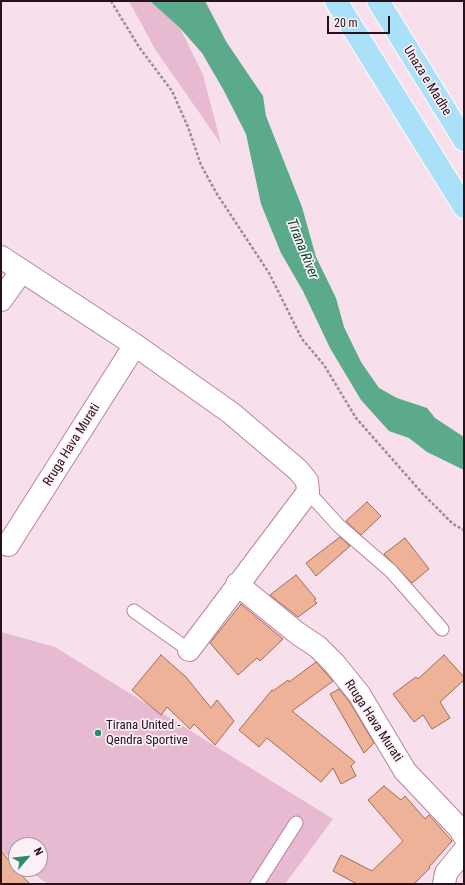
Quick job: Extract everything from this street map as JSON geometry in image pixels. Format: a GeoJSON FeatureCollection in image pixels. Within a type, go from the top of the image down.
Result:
{"type":"FeatureCollection","features":[{"type":"Feature","properties":{"kind":"highway"},"geometry":{"type":"LineString","coordinates":[[336,1],[464,207]]}},
{"type":"Feature","properties":{"kind":"highway","name":"Unaza e Madhe"},"geometry":{"type":"LineString","coordinates":[[378,1],[464,140]]}},
{"type":"Feature","properties":{"kind":"street"},"geometry":{"type":"LineString","coordinates":[[1,257],[21,272],[135,345],[231,413],[298,470],[307,481],[308,492],[237,584],[189,650]]}},
{"type":"Feature","properties":{"kind":"street"},"geometry":{"type":"LineString","coordinates":[[1,300],[21,272]]}},
{"type":"Feature","properties":{"kind":"street","name":"Rruga Hava Murati"},"geometry":{"type":"LineString","coordinates":[[8,545],[135,345]]}},
{"type":"Feature","properties":{"kind":"street","name":"Rruga Hava Murati"},"geometry":{"type":"LineString","coordinates":[[237,584],[297,633],[318,647],[334,663],[359,694],[405,771],[464,836]]}},
{"type":"Feature","properties":{"kind":"street"},"geometry":{"type":"LineString","coordinates":[[444,884],[446,873],[464,851]]}},
{"type":"Feature","properties":{"kind":"lane"},"geometry":{"type":"LineString","coordinates":[[308,492],[339,526],[391,571],[442,629]]}},
{"type":"Feature","properties":{"kind":"lane"},"geometry":{"type":"LineString","coordinates":[[134,611],[189,650]]}},
{"type":"Feature","properties":{"kind":"lane"},"geometry":{"type":"LineString","coordinates":[[257,884],[296,823]]}},
{"type":"Feature","properties":{"kind":"path"},"geometry":{"type":"LineString","coordinates":[[111,1],[139,47],[172,91],[188,126],[201,165],[217,194],[269,273],[302,339],[324,365],[347,406],[376,442],[423,494],[453,524],[464,530]]}},
{"type":"Feature","properties":{"kind":"shaded area"},"geometry":{"type":"Polygon","coordinates":[[[129,1],[150,1],[180,28],[203,75],[221,144],[155,49],[129,1]]]}},
{"type":"Feature","properties":{"kind":"shaded area","name":"Tirana United - Qendra Sportive"},"geometry":{"type":"Polygon","coordinates":[[[1,632],[55,647],[333,819],[285,884],[48,884],[38,877],[48,877],[48,837],[8,837],[8,856],[1,851],[1,632]]]}},
{"type":"Feature","properties":{"kind":"water","name":"Tirana River"},"geometry":{"type":"Polygon","coordinates":[[[150,1],[205,1],[227,43],[263,96],[266,116],[302,207],[316,257],[336,298],[344,327],[361,362],[379,388],[397,398],[427,408],[435,418],[464,437],[464,470],[427,452],[409,438],[389,431],[361,400],[330,348],[303,291],[281,253],[261,204],[246,134],[223,89],[202,53],[180,28],[150,1]]]}},
{"type":"Feature","properties":{"kind":"building"},"geometry":{"type":"Polygon","coordinates":[[[367,502],[381,516],[361,535],[346,521],[367,502]]]}},
{"type":"Feature","properties":{"kind":"building"},"geometry":{"type":"Polygon","coordinates":[[[340,537],[350,546],[316,576],[306,563],[340,537]]]}},
{"type":"Feature","properties":{"kind":"building"},"geometry":{"type":"Polygon","coordinates":[[[405,538],[429,569],[412,583],[384,554],[405,538]]]}},
{"type":"Feature","properties":{"kind":"building"},"geometry":{"type":"Polygon","coordinates":[[[296,575],[316,599],[314,600],[317,603],[298,617],[270,595],[296,575]]]}},
{"type":"Feature","properties":{"kind":"building"},"geometry":{"type":"Polygon","coordinates":[[[241,604],[283,639],[260,661],[257,658],[238,675],[210,643],[241,604]]]}},
{"type":"Feature","properties":{"kind":"building"},"geometry":{"type":"Polygon","coordinates":[[[161,655],[186,677],[211,708],[217,700],[234,721],[215,745],[194,724],[190,729],[167,707],[161,715],[132,690],[161,655]]]}},
{"type":"Feature","properties":{"kind":"building"},"geometry":{"type":"Polygon","coordinates":[[[444,655],[464,677],[464,680],[440,702],[450,718],[432,729],[423,715],[414,722],[393,694],[416,677],[418,679],[444,655]]]}},
{"type":"Feature","properties":{"kind":"building"},"geometry":{"type":"Polygon","coordinates":[[[316,662],[333,681],[292,711],[355,762],[351,766],[356,776],[341,784],[333,768],[321,782],[267,738],[259,747],[239,730],[272,690],[273,691],[288,680],[289,682],[316,662]]]}},
{"type":"Feature","properties":{"kind":"building"},"geometry":{"type":"Polygon","coordinates":[[[339,689],[349,701],[374,743],[364,753],[330,694],[339,689]]]}},
{"type":"Feature","properties":{"kind":"building"},"geometry":{"type":"Polygon","coordinates":[[[384,786],[401,800],[405,796],[425,819],[429,815],[452,841],[429,867],[430,868],[414,884],[357,884],[333,871],[341,855],[372,871],[403,841],[368,800],[384,786]]]}},
{"type":"Feature","properties":{"kind":"building"},"geometry":{"type":"Polygon","coordinates":[[[1,851],[8,859],[8,877],[23,877],[30,884],[1,884],[1,851]]]}},
{"type":"Feature","properties":{"kind":"place","name":"Tirana United - Qendra Sportive"},"geometry":{"type":"Point","coordinates":[98,733]}}]}
